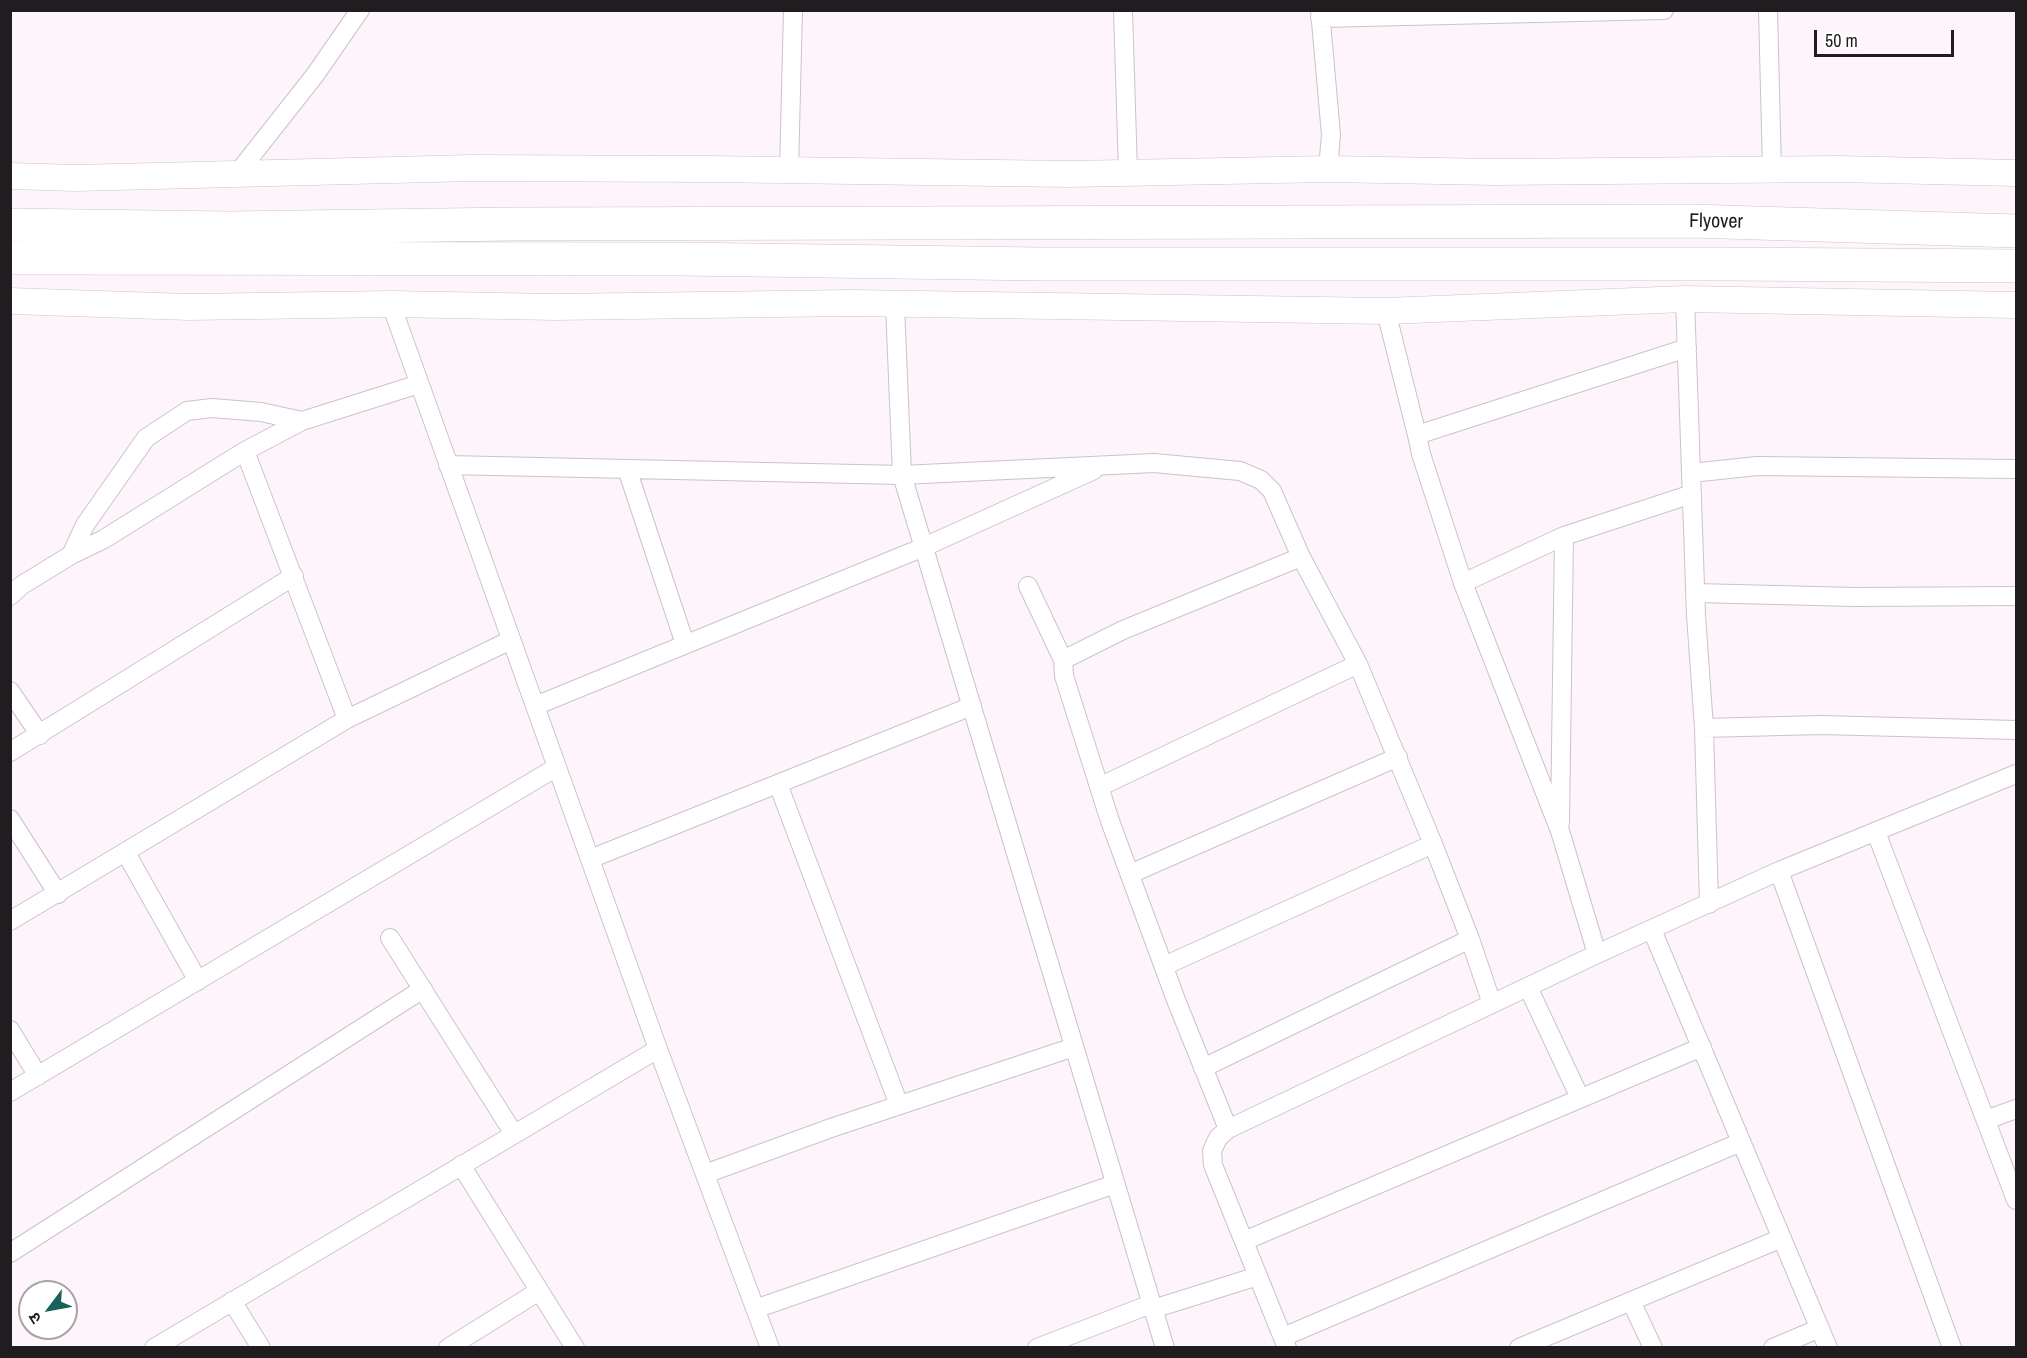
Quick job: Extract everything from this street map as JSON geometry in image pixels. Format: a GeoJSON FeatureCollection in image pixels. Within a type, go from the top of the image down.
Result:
{"type":"FeatureCollection","features":[{"type":"Feature","properties":{"kind":"highway","name":"Flyover"},"geometry":{"type":"LineString","coordinates":[[10,225],[229,228],[512,224],[1692,221],[2016,231]]}},
{"type":"Feature","properties":{"kind":"highway"},"geometry":{"type":"LineString","coordinates":[[10,258],[681,259],[1041,264],[2016,266]]}},
{"type":"Feature","properties":{"kind":"main road"},"geometry":{"type":"LineString","coordinates":[[10,176],[76,178],[471,168],[1070,174],[1328,169],[1496,172],[1838,169],[2016,173]]}},
{"type":"Feature","properties":{"kind":"main road"},"geometry":{"type":"LineString","coordinates":[[10,301],[189,307],[390,304],[555,307],[852,303],[1386,311],[1685,299],[2016,305]]}},
{"type":"Feature","properties":{"kind":"street"},"geometry":{"type":"LineString","coordinates":[[237,174],[315,75],[360,10]]}},
{"type":"Feature","properties":{"kind":"street"},"geometry":{"type":"LineString","coordinates":[[789,170],[793,10]]}},
{"type":"Feature","properties":{"kind":"street"},"geometry":{"type":"LineString","coordinates":[[1123,10],[1128,173]]}},
{"type":"Feature","properties":{"kind":"street"},"geometry":{"type":"LineString","coordinates":[[1328,169],[1331,135],[1320,14],[1664,10]]}},
{"type":"Feature","properties":{"kind":"street"},"geometry":{"type":"LineString","coordinates":[[1768,10],[1772,170]]}},
{"type":"Feature","properties":{"kind":"street"},"geometry":{"type":"LineString","coordinates":[[1685,299],[1696,593],[1704,728],[1709,904]]}},
{"type":"Feature","properties":{"kind":"street"},"geometry":{"type":"LineString","coordinates":[[390,304],[658,1049],[770,1347]]}},
{"type":"Feature","properties":{"kind":"street"},"geometry":{"type":"LineString","coordinates":[[895,305],[902,475],[1165,1347]]}},
{"type":"Feature","properties":{"kind":"street"},"geometry":{"type":"LineString","coordinates":[[1386,311],[1421,454],[1463,583],[1560,831],[1597,954]]}},
{"type":"Feature","properties":{"kind":"street"},"geometry":{"type":"LineString","coordinates":[[1417,435],[1687,348]]}},
{"type":"Feature","properties":{"kind":"street"},"geometry":{"type":"LineString","coordinates":[[10,596],[22,585],[70,555],[104,539],[245,451],[302,421],[419,384]]}},
{"type":"Feature","properties":{"kind":"street"},"geometry":{"type":"LineString","coordinates":[[70,555],[85,525],[146,438],[187,411],[212,408],[261,412],[302,421]]}},
{"type":"Feature","properties":{"kind":"street"},"geometry":{"type":"LineString","coordinates":[[245,451],[347,719]]}},
{"type":"Feature","properties":{"kind":"street"},"geometry":{"type":"LineString","coordinates":[[448,465],[902,475],[1154,463],[1240,471],[1261,480],[1272,491],[1300,557],[1359,663],[1433,844],[1470,939],[1492,1004]]}},
{"type":"Feature","properties":{"kind":"street"},"geometry":{"type":"LineString","coordinates":[[535,706],[924,547],[1103,466]]}},
{"type":"Feature","properties":{"kind":"street"},"geometry":{"type":"LineString","coordinates":[[1691,473],[1757,466],[2016,469]]}},
{"type":"Feature","properties":{"kind":"street"},"geometry":{"type":"LineString","coordinates":[[627,469],[685,644]]}},
{"type":"Feature","properties":{"kind":"street"},"geometry":{"type":"LineString","coordinates":[[1463,583],[1564,536],[1692,494]]}},
{"type":"Feature","properties":{"kind":"street"},"geometry":{"type":"LineString","coordinates":[[1560,831],[1564,536]]}},
{"type":"Feature","properties":{"kind":"street"},"geometry":{"type":"LineString","coordinates":[[1063,660],[1123,630],[1300,557]]}},
{"type":"Feature","properties":{"kind":"street"},"geometry":{"type":"LineString","coordinates":[[10,752],[294,576]]}},
{"type":"Feature","properties":{"kind":"street"},"geometry":{"type":"LineString","coordinates":[[1028,585],[1063,660],[1064,676],[1099,787],[1164,966],[1228,1129]]}},
{"type":"Feature","properties":{"kind":"street"},"geometry":{"type":"LineString","coordinates":[[1696,593],[1855,597],[2016,596]]}},
{"type":"Feature","properties":{"kind":"street"},"geometry":{"type":"LineString","coordinates":[[10,921],[347,719],[511,640]]}},
{"type":"Feature","properties":{"kind":"street"},"geometry":{"type":"LineString","coordinates":[[1099,787],[1359,663]]}},
{"type":"Feature","properties":{"kind":"street"},"geometry":{"type":"LineString","coordinates":[[10,691],[39,735]]}},
{"type":"Feature","properties":{"kind":"street"},"geometry":{"type":"LineString","coordinates":[[590,859],[972,706]]}},
{"type":"Feature","properties":{"kind":"street"},"geometry":{"type":"LineString","coordinates":[[1704,728],[1821,725],[2016,730]]}},
{"type":"Feature","properties":{"kind":"street"},"geometry":{"type":"LineString","coordinates":[[1130,874],[1398,757]]}},
{"type":"Feature","properties":{"kind":"street"},"geometry":{"type":"LineString","coordinates":[[10,1092],[557,767]]}},
{"type":"Feature","properties":{"kind":"street"},"geometry":{"type":"LineString","coordinates":[[1741,1142],[1285,1342],[1213,1165],[1212,1151],[1218,1138],[1228,1129],[1597,954],[1779,871],[2016,774]]}},
{"type":"Feature","properties":{"kind":"street"},"geometry":{"type":"LineString","coordinates":[[778,784],[899,1105]]}},
{"type":"Feature","properties":{"kind":"street"},"geometry":{"type":"LineString","coordinates":[[10,819],[58,894]]}},
{"type":"Feature","properties":{"kind":"street"},"geometry":{"type":"LineString","coordinates":[[1876,832],[2016,1200]]}},
{"type":"Feature","properties":{"kind":"street"},"geometry":{"type":"LineString","coordinates":[[1164,966],[1433,844]]}},
{"type":"Feature","properties":{"kind":"street"},"geometry":{"type":"LineString","coordinates":[[126,853],[198,981]]}},
{"type":"Feature","properties":{"kind":"street"},"geometry":{"type":"LineString","coordinates":[[1779,871],[1952,1347]]}},
{"type":"Feature","properties":{"kind":"street"},"geometry":{"type":"LineString","coordinates":[[1652,930],[1828,1347]]}},
{"type":"Feature","properties":{"kind":"street"},"geometry":{"type":"LineString","coordinates":[[390,938],[514,1134]]}},
{"type":"Feature","properties":{"kind":"street"},"geometry":{"type":"LineString","coordinates":[[1203,1068],[1470,939]]}},
{"type":"Feature","properties":{"kind":"street"},"geometry":{"type":"LineString","coordinates":[[1528,987],[1580,1098]]}},
{"type":"Feature","properties":{"kind":"street"},"geometry":{"type":"LineString","coordinates":[[10,1253],[423,989]]}},
{"type":"Feature","properties":{"kind":"street"},"geometry":{"type":"LineString","coordinates":[[10,1030],[38,1076]]}},
{"type":"Feature","properties":{"kind":"street"},"geometry":{"type":"LineString","coordinates":[[705,1174],[899,1105],[1074,1047]]}},
{"type":"Feature","properties":{"kind":"street"},"geometry":{"type":"LineString","coordinates":[[1244,1241],[1702,1047]]}},
{"type":"Feature","properties":{"kind":"street"},"geometry":{"type":"LineString","coordinates":[[154,1347],[658,1049]]}},
{"type":"Feature","properties":{"kind":"street"},"geometry":{"type":"LineString","coordinates":[[1986,1120],[2016,1108]]}},
{"type":"Feature","properties":{"kind":"street"},"geometry":{"type":"LineString","coordinates":[[461,1165],[575,1347]]}},
{"type":"Feature","properties":{"kind":"street"},"geometry":{"type":"LineString","coordinates":[[756,1309],[1115,1184]]}},
{"type":"Feature","properties":{"kind":"street"},"geometry":{"type":"LineString","coordinates":[[1519,1347],[1782,1238]]}},
{"type":"Feature","properties":{"kind":"street"},"geometry":{"type":"LineString","coordinates":[[1037,1347],[1152,1306],[1258,1276]]}},
{"type":"Feature","properties":{"kind":"street"},"geometry":{"type":"LineString","coordinates":[[448,1347],[539,1291]]}},
{"type":"Feature","properties":{"kind":"street"},"geometry":{"type":"LineString","coordinates":[[232,1301],[261,1347]]}},
{"type":"Feature","properties":{"kind":"street"},"geometry":{"type":"LineString","coordinates":[[1631,1301],[1653,1347]]}},
{"type":"Feature","properties":{"kind":"street"},"geometry":{"type":"LineString","coordinates":[[1773,1347],[1820,1328]]}}]}
